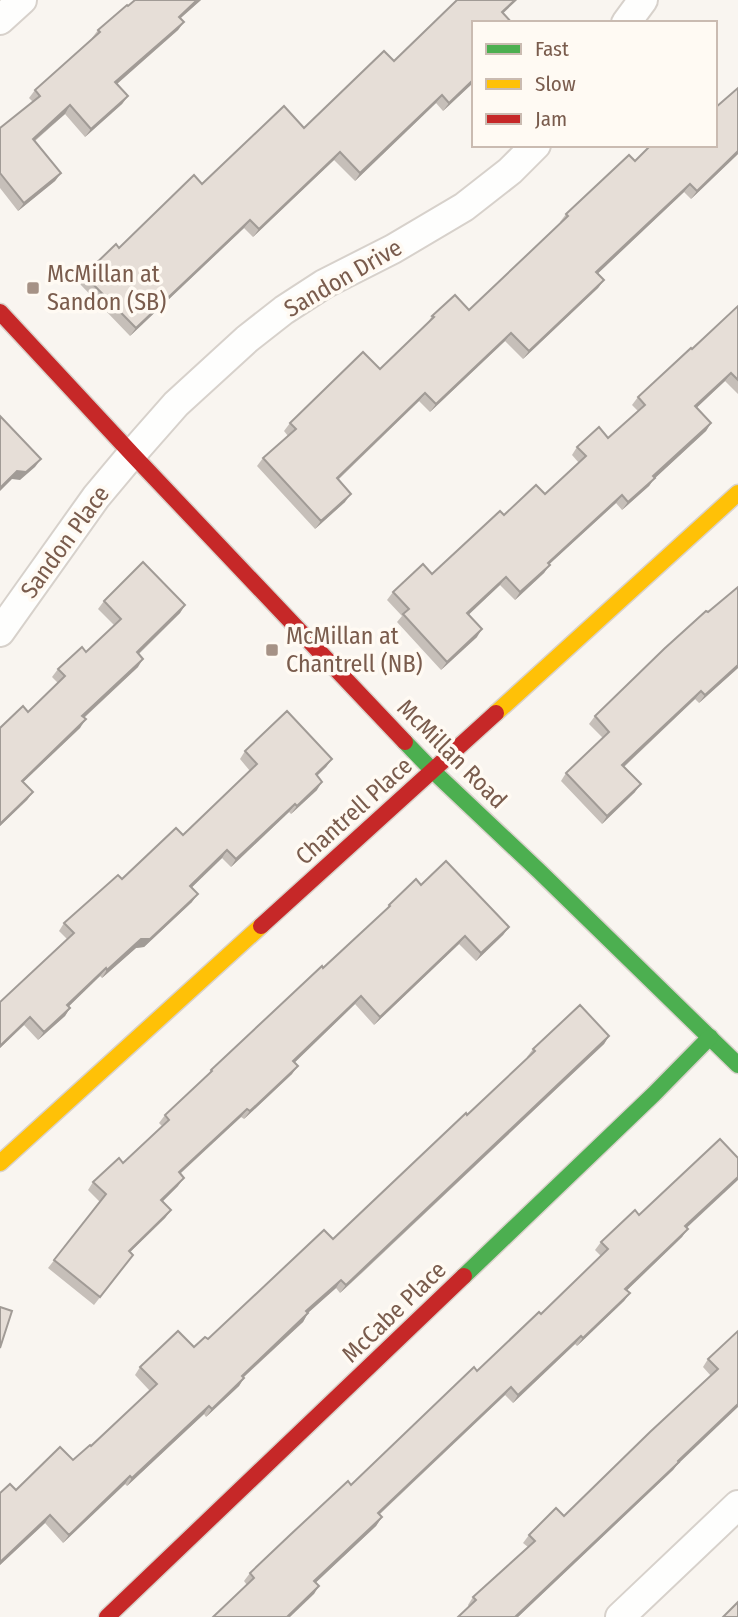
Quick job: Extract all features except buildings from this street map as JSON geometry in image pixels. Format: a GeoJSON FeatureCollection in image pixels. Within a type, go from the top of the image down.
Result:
{"type":"FeatureCollection","features":[{"type":"Feature","properties":{"kind":"street"},"geometry":{"type":"LineString","coordinates":[[0,20],[22,0]]}},
{"type":"Feature","properties":{"kind":"street"},"geometry":{"type":"LineString","coordinates":[[627,21],[643,0]]}},
{"type":"Feature","properties":{"kind":"street","name":"Sandon Drive"},"geometry":{"type":"LineString","coordinates":[[132,454],[176,404],[247,339],[284,310],[324,284],[393,250],[464,208],[510,171],[534,147]]}},
{"type":"Feature","properties":{"kind":"street","name":"McMillan Road"},"geometry":{"type":"LineString","coordinates":[[0,312],[433,771],[738,1065]]}},
{"type":"Feature","properties":{"kind":"street","name":"Sandon Place"},"geometry":{"type":"LineString","coordinates":[[0,632],[96,497],[132,454]]}},
{"type":"Feature","properties":{"kind":"street","name":"Chantrell Place"},"geometry":{"type":"LineString","coordinates":[[0,1163],[738,493]]}},
{"type":"Feature","properties":{"kind":"street","name":"McCabe Place"},"geometry":{"type":"LineString","coordinates":[[107,1617],[644,1104],[710,1037]]}},
{"type":"Feature","properties":{"kind":"street"},"geometry":{"type":"LineString","coordinates":[[620,1617],[738,1505]]}},
{"type":"Feature","properties":{"kind":"traffic: fast"},"geometry":{"type":"LineString","coordinates":[[405,742],[738,1065]]}},
{"type":"Feature","properties":{"kind":"traffic: fast"},"geometry":{"type":"LineString","coordinates":[[464,1276],[710,1037]]}},
{"type":"Feature","properties":{"kind":"traffic: slow"},"geometry":{"type":"LineString","coordinates":[[496,713],[738,493]]}},
{"type":"Feature","properties":{"kind":"traffic: slow"},"geometry":{"type":"LineString","coordinates":[[0,1163],[261,926]]}},
{"type":"Feature","properties":{"kind":"traffic: jam"},"geometry":{"type":"LineString","coordinates":[[0,312],[405,742]]}},
{"type":"Feature","properties":{"kind":"traffic: jam"},"geometry":{"type":"LineString","coordinates":[[261,926],[496,713]]}},
{"type":"Feature","properties":{"kind":"traffic: jam"},"geometry":{"type":"LineString","coordinates":[[107,1617],[464,1276]]}},
{"type":"Feature","properties":{"kind":"place","name":"McMillan at Sandon (SB)"},"geometry":{"type":"Point","coordinates":[33,288]}},
{"type":"Feature","properties":{"kind":"place","name":"McMillan at Chantrell (NB)"},"geometry":{"type":"Point","coordinates":[272,650]}}]}
